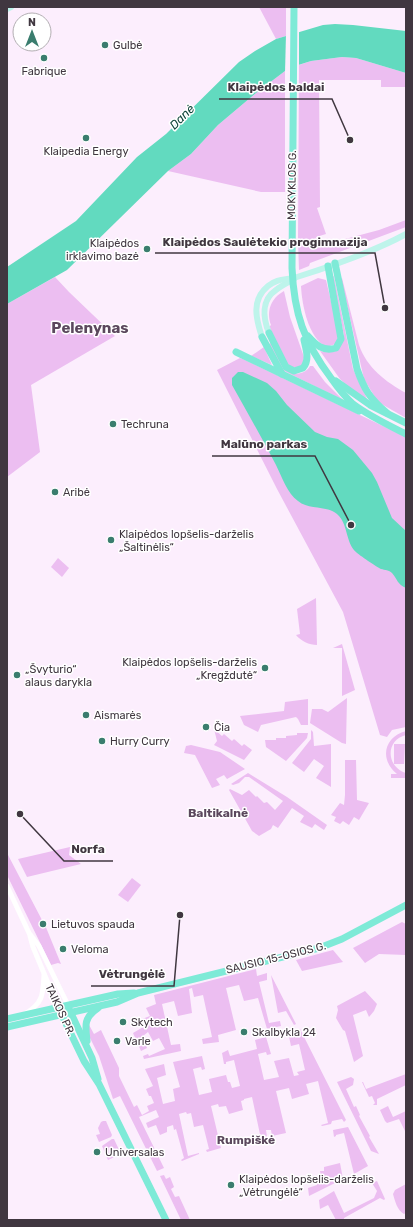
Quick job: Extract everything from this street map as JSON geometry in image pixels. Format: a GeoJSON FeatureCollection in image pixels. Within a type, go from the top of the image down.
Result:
{"type":"FeatureCollection","features":[{"type":"Feature","properties":{"kind":"main road"},"geometry":{"type":"LineString","coordinates":[[7,9],[11,7]]}},
{"type":"Feature","properties":{"kind":"main road","name":"MOKYKLOS G."},"geometry":{"type":"LineString","coordinates":[[294,7],[291,242],[294,298],[302,330],[314,352],[342,395],[373,417],[406,434]]}},
{"type":"Feature","properties":{"kind":"main road"},"geometry":{"type":"LineString","coordinates":[[302,330],[307,356],[306,362],[303,368],[294,371],[286,367],[256,319],[258,300],[268,286],[276,281],[295,278],[331,265],[406,234]]}},
{"type":"Feature","properties":{"kind":"main road"},"geometry":{"type":"LineString","coordinates":[[302,330],[317,346],[323,349],[336,348],[340,342],[341,336],[331,265]]}},
{"type":"Feature","properties":{"kind":"main road"},"geometry":{"type":"LineString","coordinates":[[331,265],[357,369],[370,397],[387,413]]}},
{"type":"Feature","properties":{"kind":"main road"},"geometry":{"type":"LineString","coordinates":[[266,335],[282,374]]}},
{"type":"Feature","properties":{"kind":"main road"},"geometry":{"type":"LineString","coordinates":[[236,352],[334,400],[373,417]]}},
{"type":"Feature","properties":{"kind":"main road","name":"MOKYKLOS G."},"geometry":{"type":"LineString","coordinates":[[331,378],[356,397],[406,423]]}},
{"type":"Feature","properties":{"kind":"main road","name":"SAUSIO 15-OSIOS G."},"geometry":{"type":"LineString","coordinates":[[7,1027],[118,1002],[138,993],[319,948],[337,942],[406,905]]}},
{"type":"Feature","properties":{"kind":"main road","name":"SAUSIO 15-OSIOS G."},"geometry":{"type":"LineString","coordinates":[[7,1019],[118,994],[138,993]]}},
{"type":"Feature","properties":{"kind":"main road","name":"TAIKOS PR."},"geometry":{"type":"LineString","coordinates":[[68,1005],[92,1058],[100,1084],[166,1220]]}},
{"type":"Feature","properties":{"kind":"main road"},"geometry":{"type":"LineString","coordinates":[[87,1047],[85,1025],[90,1014],[101,1006]]}},
{"type":"Feature","properties":{"kind":"main road","name":"TAIKOS PR."},"geometry":{"type":"LineString","coordinates":[[58,1007],[84,1061],[100,1084]]}},
{"type":"Feature","properties":{"kind":"street","name":"TAIKOS PR."},"geometry":{"type":"LineString","coordinates":[[7,886],[29,933],[33,947],[58,1007]]}},
{"type":"Feature","properties":{"kind":"street","name":"TAIKOS PR."},"geometry":{"type":"LineString","coordinates":[[29,933],[39,946],[68,1005]]}},
{"type":"Feature","properties":{"kind":"street"},"geometry":{"type":"LineString","coordinates":[[21,1016],[31,1010],[40,1000],[42,995],[44,974]]}},
{"type":"Feature","properties":{"kind":"shaded area"},"geometry":{"type":"Polygon","coordinates":[[[259,7],[286,7],[286,36],[276,39],[259,7]]]}},
{"type":"Feature","properties":{"kind":"shaded area"},"geometry":{"type":"Polygon","coordinates":[[[335,24],[406,31],[406,73],[356,58],[342,57],[311,61],[292,67],[285,71],[218,125],[191,154],[168,171],[67,270],[7,304],[7,267],[76,221],[137,157],[166,134],[239,62],[276,39],[323,25],[335,24]]]}},
{"type":"Feature","properties":{"kind":"shaded area"},"geometry":{"type":"Polygon","coordinates":[[[342,57],[356,58],[406,73],[406,87],[381,87],[381,80],[319,80],[320,207],[317,208],[326,234],[316,237],[319,246],[379,230],[406,220],[406,227],[310,263],[309,266],[299,270],[299,65],[311,61],[342,57]]]}},
{"type":"Feature","properties":{"kind":"shaded area"},"geometry":{"type":"Polygon","coordinates":[[[285,71],[285,192],[261,192],[168,171],[191,154],[218,125],[285,71]]]}},
{"type":"Feature","properties":{"kind":"shaded area"},"geometry":{"type":"Polygon","coordinates":[[[334,276],[353,369],[368,401],[340,379],[320,351],[334,352],[344,339],[332,277],[334,276]]]}},
{"type":"Feature","properties":{"kind":"shaded area"},"geometry":{"type":"Polygon","coordinates":[[[55,277],[115,336],[31,385],[40,452],[7,477],[7,304],[55,277]]]}},
{"type":"Feature","properties":{"kind":"shaded area"},"geometry":{"type":"Polygon","coordinates":[[[318,278],[326,280],[339,335],[336,344],[326,347],[320,342],[310,328],[305,311],[301,286],[318,278]]]}},
{"type":"Feature","properties":{"kind":"shaded area"},"geometry":{"type":"Polygon","coordinates":[[[342,278],[362,353],[378,374],[406,393],[406,418],[378,402],[364,379],[342,278]]]}},
{"type":"Feature","properties":{"kind":"shaded area"},"geometry":{"type":"Polygon","coordinates":[[[284,291],[290,317],[304,357],[302,366],[298,368],[289,367],[269,327],[271,325],[269,310],[271,305],[276,297],[284,291]]]}},
{"type":"Feature","properties":{"kind":"shaded area"},"geometry":{"type":"Polygon","coordinates":[[[271,343],[294,374],[299,374],[307,370],[310,366],[313,366],[325,382],[343,400],[284,371],[269,344],[271,343]]]}},
{"type":"Feature","properties":{"kind":"shaded area"},"geometry":{"type":"Polygon","coordinates":[[[264,347],[272,365],[251,356],[264,347]]]}},
{"type":"Feature","properties":{"kind":"shaded area"},"geometry":{"type":"Polygon","coordinates":[[[240,358],[406,437],[406,727],[392,730],[387,737],[380,735],[343,612],[277,489],[217,370],[240,358]]]}},
{"type":"Feature","properties":{"kind":"shaded area"},"geometry":{"type":"Polygon","coordinates":[[[238,372],[243,372],[267,383],[315,432],[327,437],[338,439],[353,450],[372,473],[392,518],[406,531],[406,588],[399,583],[391,572],[379,568],[356,552],[350,544],[342,520],[335,512],[308,506],[294,498],[232,385],[232,378],[238,372]]]}},
{"type":"Feature","properties":{"kind":"shaded area"},"geometry":{"type":"Polygon","coordinates":[[[58,558],[69,568],[62,577],[51,567],[58,558]]]}},
{"type":"Feature","properties":{"kind":"shaded area"},"geometry":{"type":"Polygon","coordinates":[[[316,598],[317,645],[305,642],[296,635],[300,634],[297,609],[316,598]]]}},
{"type":"Feature","properties":{"kind":"shaded area"},"geometry":{"type":"Polygon","coordinates":[[[342,644],[355,690],[342,696],[342,648],[333,648],[342,644]]]}},
{"type":"Feature","properties":{"kind":"shaded area"},"geometry":{"type":"Polygon","coordinates":[[[347,698],[346,744],[310,723],[312,709],[322,709],[328,712],[347,698]]]}},
{"type":"Feature","properties":{"kind":"shaded area"},"geometry":{"type":"Polygon","coordinates":[[[308,699],[308,725],[301,725],[296,717],[261,725],[258,732],[244,725],[240,716],[284,711],[285,702],[308,699]]]}},
{"type":"Feature","properties":{"kind":"shaded area"},"geometry":{"type":"Polygon","coordinates":[[[214,729],[222,736],[224,734],[232,741],[234,739],[242,746],[244,744],[252,750],[244,760],[214,745],[217,741],[214,729]]]}},
{"type":"Feature","properties":{"kind":"shaded area"},"geometry":{"type":"Polygon","coordinates":[[[311,730],[313,732],[314,746],[331,744],[331,787],[316,778],[324,766],[314,759],[304,772],[292,763],[311,739],[311,730]]]}},
{"type":"Feature","properties":{"kind":"shaded area"},"geometry":{"type":"Polygon","coordinates":[[[406,731],[406,735],[394,742],[391,748],[391,754],[395,765],[399,770],[406,773],[406,778],[391,778],[391,774],[397,774],[388,762],[386,749],[393,738],[406,731]]]}},
{"type":"Feature","properties":{"kind":"shaded area"},"geometry":{"type":"Polygon","coordinates":[[[297,733],[308,733],[307,738],[286,761],[266,747],[265,740],[286,738],[286,736],[297,735],[297,733]]]}},
{"type":"Feature","properties":{"kind":"shaded area"},"geometry":{"type":"Polygon","coordinates":[[[394,744],[405,744],[404,764],[394,764],[394,744]]]}},
{"type":"Feature","properties":{"kind":"shaded area"},"geometry":{"type":"Polygon","coordinates":[[[191,745],[220,752],[245,769],[227,779],[224,775],[216,779],[220,785],[212,788],[195,755],[184,753],[186,746],[191,745]]]}},
{"type":"Feature","properties":{"kind":"shaded area"},"geometry":{"type":"Polygon","coordinates":[[[345,760],[356,760],[357,800],[369,803],[359,820],[354,817],[349,825],[343,821],[340,824],[334,821],[336,817],[331,815],[340,803],[344,805],[345,760]]]}},
{"type":"Feature","properties":{"kind":"shaded area"},"geometry":{"type":"Polygon","coordinates":[[[248,773],[287,797],[327,825],[324,830],[315,824],[312,828],[300,822],[304,816],[292,808],[278,828],[273,825],[271,829],[259,836],[252,831],[229,790],[230,789],[242,795],[249,790],[264,803],[267,802],[275,810],[283,801],[249,777],[245,777],[239,783],[233,785],[231,784],[248,773]]]}},
{"type":"Feature","properties":{"kind":"shaded area"},"geometry":{"type":"Polygon","coordinates":[[[70,847],[69,855],[81,864],[27,877],[18,859],[70,847]]]}},
{"type":"Feature","properties":{"kind":"shaded area"},"geometry":{"type":"Polygon","coordinates":[[[7,853],[43,922],[41,924],[42,926],[45,925],[61,964],[58,963],[51,965],[7,875],[7,853]]]}},
{"type":"Feature","properties":{"kind":"shaded area"},"geometry":{"type":"Polygon","coordinates":[[[132,878],[141,885],[128,902],[118,895],[132,878]]]}},
{"type":"Feature","properties":{"kind":"shaded area"},"geometry":{"type":"Polygon","coordinates":[[[402,922],[406,924],[406,955],[379,954],[365,963],[353,948],[402,922]]]}},
{"type":"Feature","properties":{"kind":"shaded area"},"geometry":{"type":"Polygon","coordinates":[[[333,950],[343,962],[302,971],[296,960],[333,950]]]}},
{"type":"Feature","properties":{"kind":"shaded area"},"geometry":{"type":"Polygon","coordinates":[[[256,969],[257,976],[267,973],[267,980],[259,982],[269,1023],[280,1021],[281,1026],[267,1029],[258,998],[244,1001],[239,985],[226,988],[236,1030],[218,1035],[219,1042],[203,1044],[202,1039],[212,1037],[203,995],[194,997],[192,988],[189,989],[192,1013],[178,1016],[174,1001],[162,1004],[171,1045],[180,1044],[181,1051],[144,1059],[143,1056],[148,1054],[149,1056],[165,1049],[159,1038],[153,1041],[148,1032],[143,1036],[147,1048],[141,1051],[133,1033],[145,1026],[142,1019],[150,1016],[146,1008],[156,1004],[154,995],[256,969]]]}},
{"type":"Feature","properties":{"kind":"shaded area"},"geometry":{"type":"Polygon","coordinates":[[[271,975],[296,1024],[294,1025],[286,1011],[278,1013],[271,975]]]}},
{"type":"Feature","properties":{"kind":"shaded area"},"geometry":{"type":"Polygon","coordinates":[[[365,991],[377,1004],[369,1017],[366,1010],[353,1015],[363,1056],[354,1062],[345,1031],[336,1018],[338,1010],[337,1006],[365,991]]]}},
{"type":"Feature","properties":{"kind":"shaded area"},"geometry":{"type":"Polygon","coordinates":[[[88,1023],[94,1034],[101,1030],[119,1068],[119,1076],[134,1107],[137,1105],[142,1115],[149,1111],[147,1106],[154,1103],[146,1089],[153,1086],[145,1069],[164,1064],[166,1075],[157,1078],[163,1104],[175,1101],[173,1089],[180,1087],[173,1062],[202,1056],[205,1069],[202,1070],[201,1067],[193,1069],[199,1095],[212,1092],[209,1079],[226,1075],[232,1088],[240,1086],[234,1060],[224,1064],[222,1053],[228,1050],[230,1056],[257,1049],[255,1040],[266,1037],[271,1054],[267,1055],[266,1052],[258,1054],[264,1080],[279,1077],[274,1061],[289,1058],[294,1076],[299,1075],[297,1072],[305,1070],[299,1044],[291,1046],[288,1032],[300,1029],[346,1120],[344,1122],[342,1119],[332,1121],[331,1124],[321,1125],[328,1123],[318,1081],[306,1084],[309,1094],[292,1099],[289,1088],[276,1091],[286,1133],[272,1136],[271,1130],[266,1130],[267,1137],[261,1139],[252,1097],[241,1101],[243,1110],[229,1114],[226,1106],[219,1107],[218,1104],[211,1106],[221,1148],[207,1152],[206,1150],[209,1149],[203,1125],[194,1127],[191,1113],[187,1114],[186,1112],[179,1114],[188,1156],[199,1154],[182,1161],[181,1160],[184,1158],[176,1129],[174,1130],[173,1125],[167,1127],[167,1132],[160,1135],[156,1125],[148,1128],[146,1123],[159,1117],[156,1110],[139,1117],[164,1168],[157,1171],[120,1096],[113,1099],[99,1056],[88,1034],[88,1023]]]}},
{"type":"Feature","properties":{"kind":"shaded area"},"geometry":{"type":"Polygon","coordinates":[[[406,1074],[406,1085],[377,1099],[377,1105],[373,1105],[375,1103],[372,1096],[369,1097],[362,1082],[366,1089],[406,1074]]]}},
{"type":"Feature","properties":{"kind":"shaded area"},"geometry":{"type":"Polygon","coordinates":[[[351,1077],[354,1079],[353,1085],[346,1089],[354,1107],[356,1106],[360,1115],[359,1116],[370,1136],[369,1137],[379,1154],[371,1151],[337,1082],[351,1077]]]}},
{"type":"Feature","properties":{"kind":"shaded area"},"geometry":{"type":"Polygon","coordinates":[[[388,1106],[393,1117],[406,1111],[406,1133],[399,1119],[387,1123],[385,1121],[380,1110],[388,1106]]]}},
{"type":"Feature","properties":{"kind":"shaded area"},"geometry":{"type":"Polygon","coordinates":[[[103,1121],[106,1121],[112,1135],[111,1137],[99,1142],[96,1135],[100,1134],[98,1128],[103,1121]]]}},
{"type":"Feature","properties":{"kind":"shaded area"},"geometry":{"type":"Polygon","coordinates":[[[348,1127],[368,1166],[354,1174],[344,1133],[334,1137],[333,1130],[348,1127]]]}},
{"type":"Feature","properties":{"kind":"shaded area"},"geometry":{"type":"Polygon","coordinates":[[[114,1139],[121,1154],[108,1160],[102,1146],[114,1139]]]}},
{"type":"Feature","properties":{"kind":"shaded area"},"geometry":{"type":"Polygon","coordinates":[[[340,1163],[343,1179],[309,1196],[308,1188],[317,1185],[321,1176],[320,1171],[324,1171],[324,1167],[340,1163]]]}},
{"type":"Feature","properties":{"kind":"shaded area"},"geometry":{"type":"Polygon","coordinates":[[[164,1175],[166,1179],[170,1177],[174,1187],[171,1189],[175,1197],[179,1196],[190,1220],[181,1220],[160,1176],[164,1175]]]}},
{"type":"Feature","properties":{"kind":"shaded area"},"geometry":{"type":"Polygon","coordinates":[[[377,1181],[385,1199],[380,1198],[344,1218],[344,1220],[336,1220],[328,1205],[320,1209],[319,1200],[334,1191],[344,1213],[374,1198],[377,1191],[372,1183],[377,1181]]]}},
{"type":"Feature","properties":{"kind":"shaded area"},"geometry":{"type":"Polygon","coordinates":[[[406,1184],[406,1213],[404,1214],[398,1208],[393,1194],[395,1190],[406,1184]]]}},
{"type":"Feature","properties":{"kind":"pier"},"geometry":{"type":"Polygon","coordinates":[[[299,30],[299,67],[285,73],[286,34],[299,30]]]}},
{"type":"Feature","properties":{"kind":"place","name":"Gulbė"},"geometry":{"type":"Point","coordinates":[105,45]}},
{"type":"Feature","properties":{"kind":"place","name":"Fabrique"},"geometry":{"type":"Point","coordinates":[44,58]}},
{"type":"Feature","properties":{"kind":"place","name":"Klaipedia Energy"},"geometry":{"type":"Point","coordinates":[86,138]}},
{"type":"Feature","properties":{"kind":"place","name":"Klaipėdos baldai"},"geometry":{"type":"Point","coordinates":[350,140]}},
{"type":"Feature","properties":{"kind":"place","name":"Klaipėdos irklavimo bazė"},"geometry":{"type":"Point","coordinates":[147,249]}},
{"type":"Feature","properties":{"kind":"place","name":"Klaipėdos Saulėtekio progimnazija"},"geometry":{"type":"Point","coordinates":[385,308]}},
{"type":"Feature","properties":{"kind":"place","name":"Techruna"},"geometry":{"type":"Point","coordinates":[113,424]}},
{"type":"Feature","properties":{"kind":"place","name":"Aribė"},"geometry":{"type":"Point","coordinates":[55,492]}},
{"type":"Feature","properties":{"kind":"place","name":"Malūno parkas"},"geometry":{"type":"Point","coordinates":[351,525]}},
{"type":"Feature","properties":{"kind":"place","name":"Klaipėdos lopšelis-darželis „Šaltinėlis“"},"geometry":{"type":"Point","coordinates":[111,540]}},
{"type":"Feature","properties":{"kind":"place","name":"Klaipėdos lopšelis-darželis „Kregždutė“"},"geometry":{"type":"Point","coordinates":[265,668]}},
{"type":"Feature","properties":{"kind":"place","name":"„Švyturio“ alaus darykla"},"geometry":{"type":"Point","coordinates":[17,675]}},
{"type":"Feature","properties":{"kind":"place","name":"Aismarės"},"geometry":{"type":"Point","coordinates":[86,715]}},
{"type":"Feature","properties":{"kind":"place","name":"Čia"},"geometry":{"type":"Point","coordinates":[206,727]}},
{"type":"Feature","properties":{"kind":"place","name":"Hurry Curry"},"geometry":{"type":"Point","coordinates":[102,741]}},
{"type":"Feature","properties":{"kind":"place","name":"Norfa"},"geometry":{"type":"Point","coordinates":[20,814]}},
{"type":"Feature","properties":{"kind":"place","name":"Vėtrungėlė"},"geometry":{"type":"Point","coordinates":[180,915]}},
{"type":"Feature","properties":{"kind":"place","name":"Lietuvos spauda"},"geometry":{"type":"Point","coordinates":[43,924]}},
{"type":"Feature","properties":{"kind":"place","name":"Veloma"},"geometry":{"type":"Point","coordinates":[63,949]}},
{"type":"Feature","properties":{"kind":"place","name":"Skytech"},"geometry":{"type":"Point","coordinates":[123,1022]}},
{"type":"Feature","properties":{"kind":"place","name":"Skalbykla 24"},"geometry":{"type":"Point","coordinates":[244,1032]}},
{"type":"Feature","properties":{"kind":"place","name":"Varle"},"geometry":{"type":"Point","coordinates":[117,1041]}},
{"type":"Feature","properties":{"kind":"place","name":"Universalas"},"geometry":{"type":"Point","coordinates":[97,1152]}},
{"type":"Feature","properties":{"kind":"place","name":"Klaipėdos lopšelis-darželis „Vėtrungėlė“"},"geometry":{"type":"Point","coordinates":[231,1185]}},
{"type":"Feature","properties":{"kind":"district","name":"Pelenynas"},"geometry":{"type":"Point","coordinates":[90,328]}},
{"type":"Feature","properties":{"kind":"district","name":"Baltikalnė"},"geometry":{"type":"Point","coordinates":[218,813]}},
{"type":"Feature","properties":{"kind":"district","name":"Rumpiškė"},"geometry":{"type":"Point","coordinates":[246,1140]}},
{"type":"Feature","properties":{"kind":"water label","name":"Danė"},"geometry":{"type":"Point","coordinates":[182,117]}}]}
